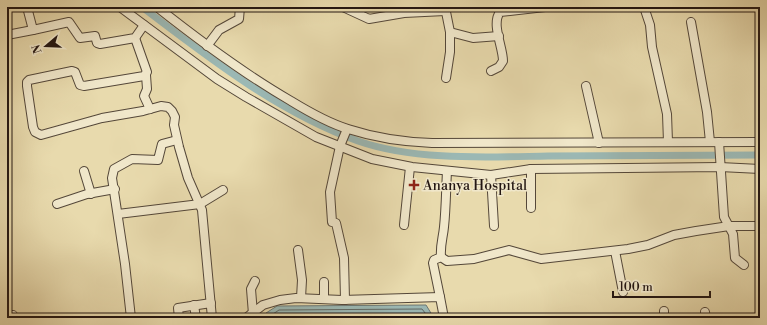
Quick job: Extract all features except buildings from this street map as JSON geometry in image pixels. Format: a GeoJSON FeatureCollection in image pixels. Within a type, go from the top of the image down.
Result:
{"type":"FeatureCollection","features":[{"type":"Feature","properties":{"kind":"street"},"geometry":{"type":"LineString","coordinates":[[28,7],[33,30]]}},
{"type":"Feature","properties":{"kind":"street"},"geometry":{"type":"LineString","coordinates":[[120,7],[217,79],[246,97],[316,137],[341,144],[372,159],[410,167],[491,175],[531,169],[720,164],[760,170]]}},
{"type":"Feature","properties":{"kind":"street"},"geometry":{"type":"LineString","coordinates":[[157,7],[207,46],[259,83],[311,113],[347,130],[404,142],[710,142],[719,146],[760,142]]}},
{"type":"Feature","properties":{"kind":"street"},"geometry":{"type":"LineString","coordinates":[[207,46],[219,30],[239,19],[240,7]]}},
{"type":"Feature","properties":{"kind":"street"},"geometry":{"type":"LineString","coordinates":[[343,7],[369,19],[404,13],[445,9],[450,32],[450,52],[446,78]]}},
{"type":"Feature","properties":{"kind":"street"},"geometry":{"type":"LineString","coordinates":[[491,71],[499,67],[503,61],[498,36],[497,18],[500,12],[545,7]]}},
{"type":"Feature","properties":{"kind":"street"},"geometry":{"type":"LineString","coordinates":[[644,7],[650,25],[666,114],[668,142]]}},
{"type":"Feature","properties":{"kind":"street"},"geometry":{"type":"LineString","coordinates":[[7,35],[69,22],[80,38],[95,36],[97,43],[100,44],[135,38],[144,25]]}},
{"type":"Feature","properties":{"kind":"street"},"geometry":{"type":"LineString","coordinates":[[691,22],[707,112],[710,142]]}},
{"type":"Feature","properties":{"kind":"street"},"geometry":{"type":"LineString","coordinates":[[450,32],[473,38],[498,36]]}},
{"type":"Feature","properties":{"kind":"street"},"geometry":{"type":"LineString","coordinates":[[135,38],[147,72],[147,89],[144,96],[150,109]]}},
{"type":"Feature","properties":{"kind":"street"},"geometry":{"type":"LineString","coordinates":[[146,75],[121,81],[84,86],[80,85],[75,72],[72,71],[29,80],[27,82],[27,86],[33,127],[38,134],[60,130],[118,114],[161,106],[168,107],[172,111],[175,118],[174,126],[177,140],[188,178],[202,210],[209,266],[212,318]]}},
{"type":"Feature","properties":{"kind":"street"},"geometry":{"type":"LineString","coordinates":[[586,86],[599,143]]}},
{"type":"Feature","properties":{"kind":"street"},"geometry":{"type":"LineString","coordinates":[[345,300],[344,258],[336,223],[332,222],[330,192],[341,144],[347,130]]}},
{"type":"Feature","properties":{"kind":"street"},"geometry":{"type":"LineString","coordinates":[[131,318],[115,189],[112,178],[114,169],[132,159],[158,160],[160,157],[160,148],[162,144],[177,140]]}},
{"type":"Feature","properties":{"kind":"street"},"geometry":{"type":"LineString","coordinates":[[719,146],[724,217],[732,234],[736,258],[744,265]]}},
{"type":"Feature","properties":{"kind":"street"},"geometry":{"type":"LineString","coordinates":[[404,225],[410,167]]}},
{"type":"Feature","properties":{"kind":"street"},"geometry":{"type":"LineString","coordinates":[[531,169],[531,208]]}},
{"type":"Feature","properties":{"kind":"street"},"geometry":{"type":"LineString","coordinates":[[84,171],[91,194]]}},
{"type":"Feature","properties":{"kind":"street"},"geometry":{"type":"LineString","coordinates":[[441,257],[440,244],[444,232],[447,171]]}},
{"type":"Feature","properties":{"kind":"street"},"geometry":{"type":"LineString","coordinates":[[491,175],[494,226]]}},
{"type":"Feature","properties":{"kind":"street"},"geometry":{"type":"LineString","coordinates":[[57,204],[115,189]]}},
{"type":"Feature","properties":{"kind":"street"},"geometry":{"type":"LineString","coordinates":[[118,214],[200,204],[223,190]]}},
{"type":"Feature","properties":{"kind":"street"},"geometry":{"type":"LineString","coordinates":[[441,257],[447,261],[474,259],[509,250],[540,259],[615,251],[648,245],[674,235],[729,226],[760,226]]}},
{"type":"Feature","properties":{"kind":"street"},"geometry":{"type":"LineString","coordinates":[[298,250],[302,280],[301,298]]}},
{"type":"Feature","properties":{"kind":"street"},"geometry":{"type":"LineString","coordinates":[[615,251],[623,292]]}},
{"type":"Feature","properties":{"kind":"street"},"geometry":{"type":"LineString","coordinates":[[441,257],[434,260],[433,263],[444,318]]}},
{"type":"Feature","properties":{"kind":"street"},"geometry":{"type":"LineString","coordinates":[[250,316],[251,288],[255,281]]}},
{"type":"Feature","properties":{"kind":"street"},"geometry":{"type":"LineString","coordinates":[[324,282],[324,299]]}},
{"type":"Feature","properties":{"kind":"street"},"geometry":{"type":"LineString","coordinates":[[250,316],[264,305],[280,300],[301,298],[345,300],[440,297]]}},
{"type":"Feature","properties":{"kind":"street"},"geometry":{"type":"LineString","coordinates":[[179,318],[178,308],[211,303]]}},
{"type":"Feature","properties":{"kind":"street"},"geometry":{"type":"LineString","coordinates":[[194,306],[196,318]]}},
{"type":"Feature","properties":{"kind":"water"},"geometry":{"type":"Polygon","coordinates":[[[426,305],[434,318],[262,318],[266,313],[277,306],[426,305]]]}},
{"type":"Feature","properties":{"kind":"waterway"},"geometry":{"type":"LineString","coordinates":[[142,7],[219,64],[272,99],[328,129],[358,141],[380,147],[427,155],[477,157],[760,155]]}},
{"type":"Feature","properties":{"kind":"place","name":"Ananya Hospital"},"geometry":{"type":"Point","coordinates":[414,185]}}]}
